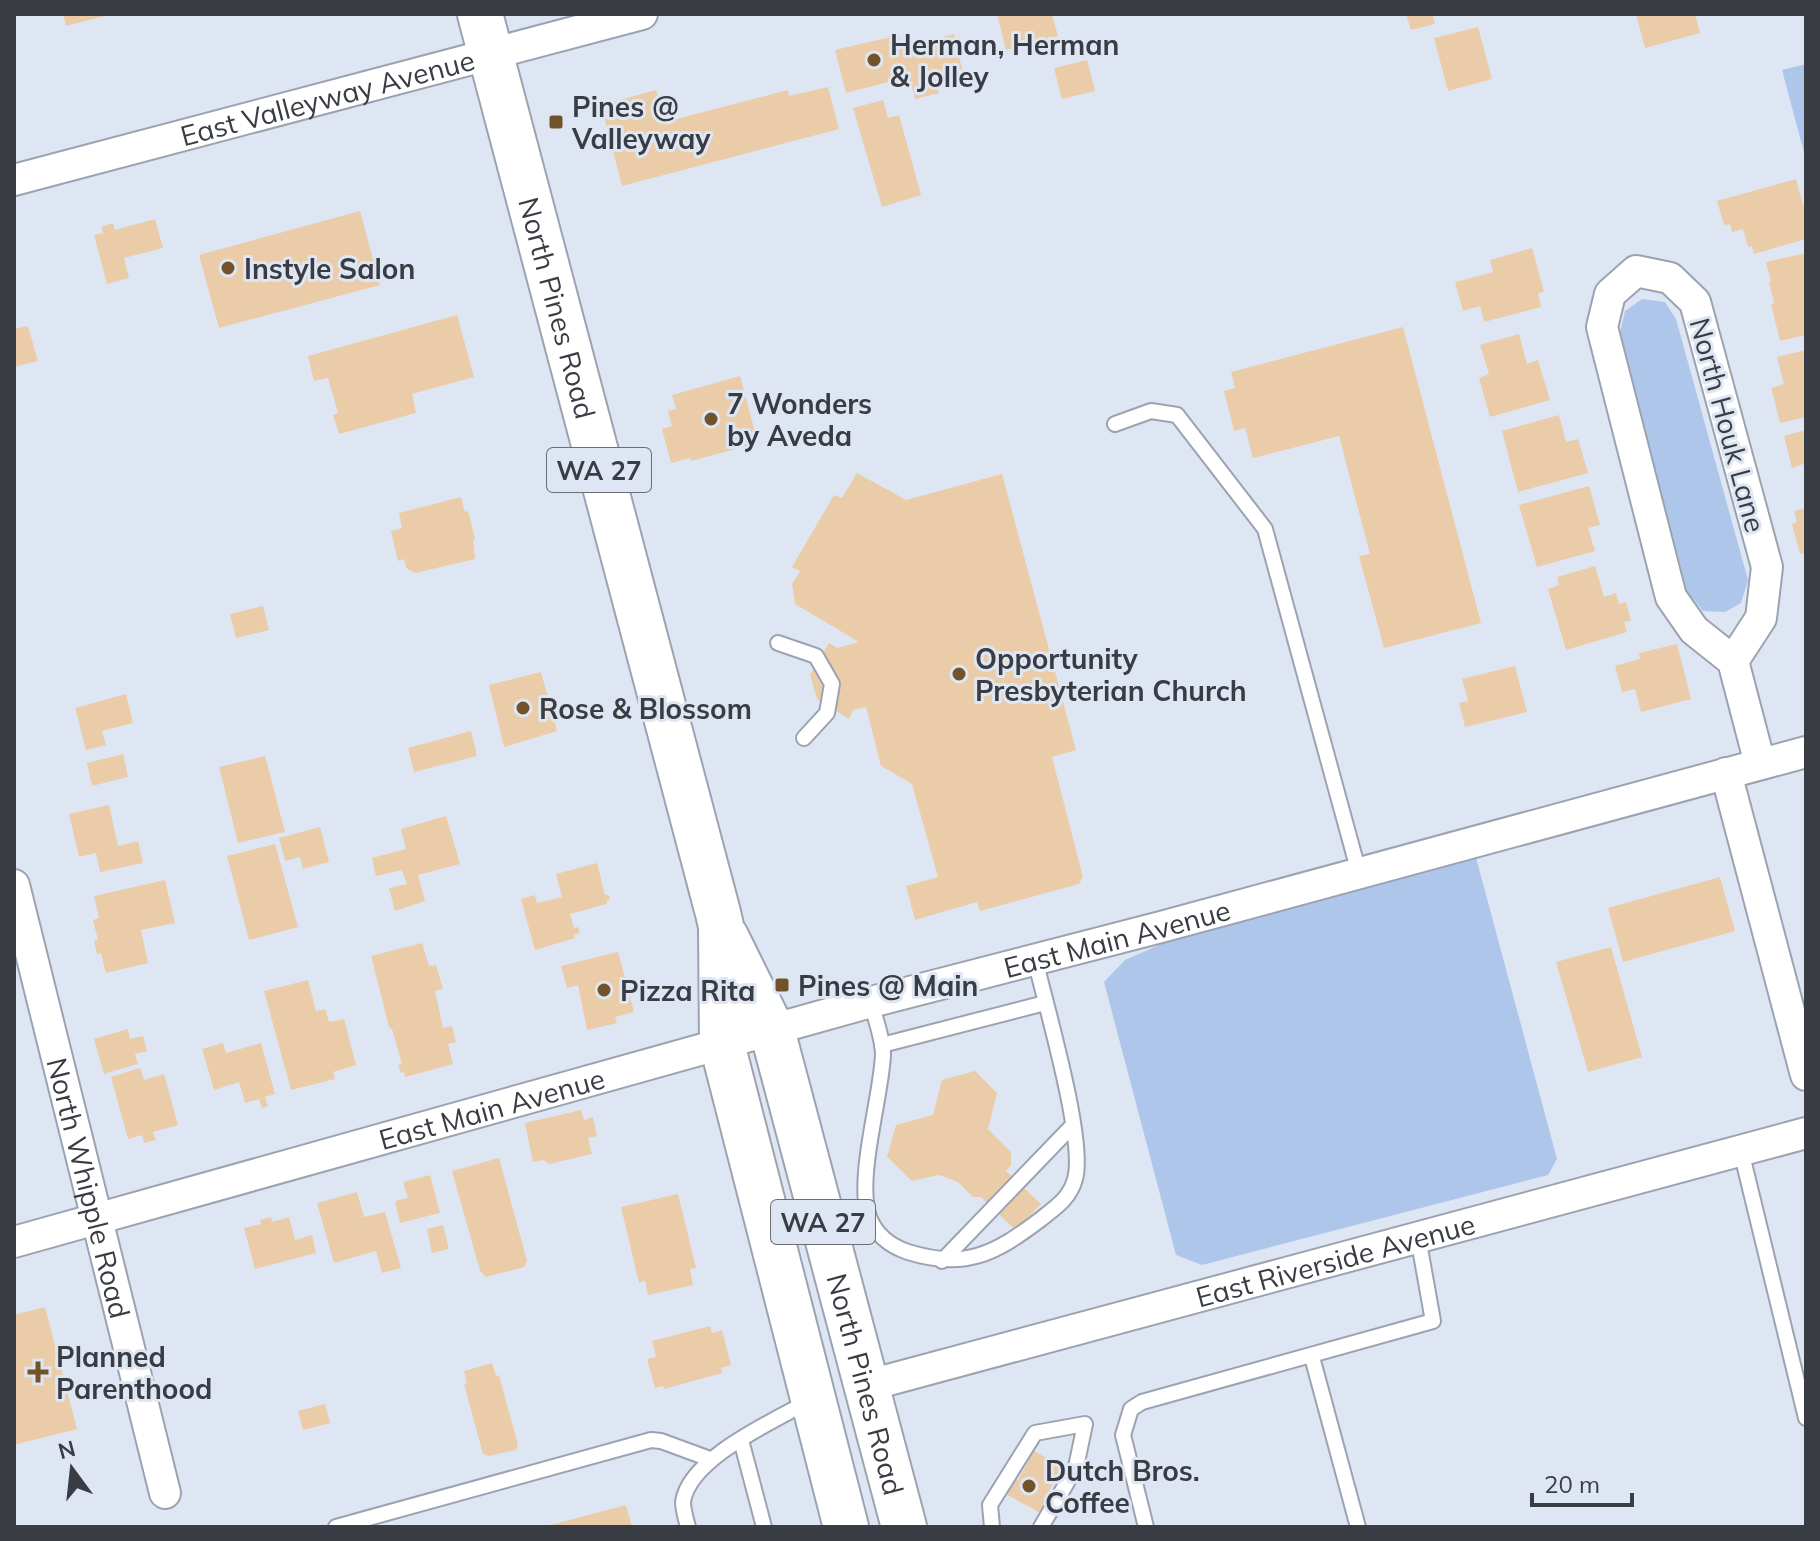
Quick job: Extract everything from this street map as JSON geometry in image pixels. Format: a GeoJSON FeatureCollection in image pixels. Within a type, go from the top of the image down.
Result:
{"type":"FeatureCollection","features":[{"type":"Feature","properties":{"kind":"main road","name":"North Pines Road"},"geometry":{"type":"LineString","coordinates":[[485,33],[721,926],[772,1030],[904,1527]]}},
{"type":"Feature","properties":{"kind":"main road","name":"North Pines Road"},"geometry":{"type":"LineString","coordinates":[[721,926],[722,1044],[846,1527]]}},
{"type":"Feature","properties":{"kind":"street","name":"East Valleyway Avenue"},"geometry":{"type":"LineString","coordinates":[[14,180],[485,33],[642,14]]}},
{"type":"Feature","properties":{"kind":"street","name":"North Houk Lane"},"geometry":{"type":"LineString","coordinates":[[1636,271],[1670,278],[1695,302],[1767,567],[1761,618],[1733,661],[1694,630],[1671,597],[1602,327],[1610,294],[1636,271]]}},
{"type":"Feature","properties":{"kind":"street"},"geometry":{"type":"LineString","coordinates":[[1733,661],[1760,764]]}},
{"type":"Feature","properties":{"kind":"street","name":"East Main Avenue"},"geometry":{"type":"LineString","coordinates":[[14,1242],[871,1002],[1806,752]]}},
{"type":"Feature","properties":{"kind":"street"},"geometry":{"type":"LineString","coordinates":[[1726,773],[1806,1075]]}},
{"type":"Feature","properties":{"kind":"street","name":"North Whipple Road"},"geometry":{"type":"LineString","coordinates":[[14,885],[21,942],[165,1493]]}},
{"type":"Feature","properties":{"kind":"street","name":"East Riverside Avenue"},"geometry":{"type":"LineString","coordinates":[[866,1386],[1806,1133]]}},
{"type":"Feature","properties":{"kind":"lane"},"geometry":{"type":"LineString","coordinates":[[1115,424],[1151,411],[1177,415],[1265,529],[1359,873]]}},
{"type":"Feature","properties":{"kind":"lane"},"geometry":{"type":"LineString","coordinates":[[778,643],[816,656],[832,684],[827,713],[804,738]]}},
{"type":"Feature","properties":{"kind":"lane"},"geometry":{"type":"LineString","coordinates":[[871,1002],[882,1045],[866,1187],[868,1215],[878,1235],[896,1248],[942,1261],[989,1252],[1014,1239],[1067,1198],[1076,1177],[1073,1125],[1035,959]]}},
{"type":"Feature","properties":{"kind":"lane"},"geometry":{"type":"LineString","coordinates":[[882,1045],[1045,1003]]}},
{"type":"Feature","properties":{"kind":"lane"},"geometry":{"type":"LineString","coordinates":[[942,1261],[1073,1125]]}},
{"type":"Feature","properties":{"kind":"lane"},"geometry":{"type":"LineString","coordinates":[[1741,1151],[1806,1418]]}},
{"type":"Feature","properties":{"kind":"lane"},"geometry":{"type":"LineString","coordinates":[[1146,1527],[1123,1435],[1131,1409],[1142,1402],[1433,1321],[1418,1237]]}},
{"type":"Feature","properties":{"kind":"lane"},"geometry":{"type":"LineString","coordinates":[[1312,1357],[1358,1527]]}},
{"type":"Feature","properties":{"kind":"lane"},"geometry":{"type":"LineString","coordinates":[[688,1527],[683,1506],[686,1493],[710,1459],[813,1399]]}},
{"type":"Feature","properties":{"kind":"lane"},"geometry":{"type":"LineString","coordinates":[[992,1527],[990,1505],[1035,1433],[1085,1424],[1076,1467],[1041,1527]]}},
{"type":"Feature","properties":{"kind":"lane"},"geometry":{"type":"LineString","coordinates":[[336,1527],[651,1440],[710,1459]]}},
{"type":"Feature","properties":{"kind":"lane"},"geometry":{"type":"LineString","coordinates":[[741,1440],[764,1527]]}},
{"type":"Feature","properties":{"kind":"shaded area"},"geometry":{"type":"Polygon","coordinates":[[[1806,64],[1806,160],[1782,70],[1806,64]]]}},
{"type":"Feature","properties":{"kind":"shaded area"},"geometry":{"type":"Polygon","coordinates":[[[1642,299],[1665,302],[1676,319],[1748,580],[1741,603],[1725,612],[1703,611],[1686,590],[1620,333],[1625,311],[1642,299]]]}},
{"type":"Feature","properties":{"kind":"shaded area"},"geometry":{"type":"Polygon","coordinates":[[[1474,850],[1557,1159],[1548,1175],[1202,1265],[1176,1255],[1104,982],[1125,960],[1191,931],[1474,850]]]}},
{"type":"Feature","properties":{"kind":"building"},"geometry":{"type":"Polygon","coordinates":[[[63,14],[109,14],[109,15],[66,26],[63,14]]]}},
{"type":"Feature","properties":{"kind":"building"},"geometry":{"type":"Polygon","coordinates":[[[997,14],[1052,14],[1058,36],[1006,50],[997,14]]]}},
{"type":"Feature","properties":{"kind":"building"},"geometry":{"type":"Polygon","coordinates":[[[1406,14],[1432,14],[1435,24],[1411,30],[1406,14]]]}},
{"type":"Feature","properties":{"kind":"building"},"geometry":{"type":"Polygon","coordinates":[[[1636,14],[1695,14],[1700,33],[1645,48],[1636,14]]]}},
{"type":"Feature","properties":{"kind":"building"},"geometry":{"type":"Polygon","coordinates":[[[1478,27],[1492,79],[1448,91],[1434,38],[1478,27]]]}},
{"type":"Feature","properties":{"kind":"building"},"geometry":{"type":"Polygon","coordinates":[[[954,34],[962,69],[935,76],[939,93],[915,99],[911,83],[898,87],[896,80],[846,93],[835,50],[899,35],[902,47],[954,34]]]}},
{"type":"Feature","properties":{"kind":"building"},"geometry":{"type":"Polygon","coordinates":[[[1087,60],[1095,91],[1062,99],[1054,68],[1087,60]]]}},
{"type":"Feature","properties":{"kind":"building"},"geometry":{"type":"Polygon","coordinates":[[[828,87],[839,129],[622,186],[601,105],[656,90],[665,122],[788,90],[789,96],[828,87]]]}},
{"type":"Feature","properties":{"kind":"building"},"geometry":{"type":"Polygon","coordinates":[[[883,100],[888,118],[899,115],[921,195],[882,207],[853,108],[883,100]]]}},
{"type":"Feature","properties":{"kind":"building"},"geometry":{"type":"Polygon","coordinates":[[[1796,179],[1806,215],[1806,239],[1754,254],[1752,246],[1748,247],[1743,229],[1732,232],[1730,224],[1724,225],[1717,201],[1796,179]]]}},
{"type":"Feature","properties":{"kind":"building"},"geometry":{"type":"Polygon","coordinates":[[[360,211],[380,285],[219,328],[199,255],[360,211]]]}},
{"type":"Feature","properties":{"kind":"building"},"geometry":{"type":"Polygon","coordinates":[[[155,219],[163,248],[124,258],[129,278],[107,284],[94,235],[103,233],[101,227],[113,223],[115,230],[155,219]]]}},
{"type":"Feature","properties":{"kind":"building"},"geometry":{"type":"Polygon","coordinates":[[[1532,248],[1544,292],[1538,293],[1541,307],[1484,322],[1480,306],[1463,311],[1455,282],[1493,272],[1490,260],[1532,248]]]}},
{"type":"Feature","properties":{"kind":"building"},"geometry":{"type":"Polygon","coordinates":[[[1806,253],[1806,335],[1780,341],[1771,304],[1774,303],[1766,262],[1806,253]]]}},
{"type":"Feature","properties":{"kind":"building"},"geometry":{"type":"Polygon","coordinates":[[[457,315],[474,377],[412,394],[416,413],[339,434],[333,415],[338,413],[328,378],[314,381],[308,356],[457,315]]]}},
{"type":"Feature","properties":{"kind":"building"},"geometry":{"type":"Polygon","coordinates":[[[28,326],[38,361],[14,367],[14,329],[28,326]]]}},
{"type":"Feature","properties":{"kind":"building"},"geometry":{"type":"Polygon","coordinates":[[[1403,327],[1481,623],[1384,648],[1359,556],[1370,554],[1339,436],[1253,458],[1245,428],[1234,431],[1224,391],[1235,388],[1231,372],[1403,327]]]}},
{"type":"Feature","properties":{"kind":"building"},"geometry":{"type":"Polygon","coordinates":[[[1519,334],[1527,364],[1538,360],[1550,400],[1490,417],[1479,378],[1489,374],[1480,345],[1519,334]]]}},
{"type":"Feature","properties":{"kind":"building"},"geometry":{"type":"Polygon","coordinates":[[[1806,350],[1806,417],[1780,423],[1771,388],[1784,384],[1777,357],[1806,350]]]}},
{"type":"Feature","properties":{"kind":"building","name":"7 Wonders by Aveda"},"geometry":{"type":"Polygon","coordinates":[[[740,376],[758,443],[691,461],[690,458],[671,463],[662,429],[672,426],[668,411],[676,409],[672,395],[740,376]]]}},
{"type":"Feature","properties":{"kind":"building"},"geometry":{"type":"Polygon","coordinates":[[[1559,415],[1566,442],[1578,439],[1588,473],[1518,492],[1502,431],[1559,415]]]}},
{"type":"Feature","properties":{"kind":"building"},"geometry":{"type":"Polygon","coordinates":[[[1806,430],[1806,463],[1792,468],[1784,436],[1806,430]]]}},
{"type":"Feature","properties":{"kind":"building","name":"Opportunity Presbyterian Church"},"geometry":{"type":"Polygon","coordinates":[[[857,473],[906,500],[1002,474],[1076,750],[1052,757],[1083,877],[1079,884],[980,911],[977,902],[915,920],[906,886],[938,877],[912,784],[881,766],[866,707],[853,710],[849,719],[817,699],[810,675],[829,643],[837,648],[859,642],[795,604],[792,584],[800,571],[792,567],[834,495],[842,498],[857,473]]]}},
{"type":"Feature","properties":{"kind":"building"},"geometry":{"type":"Polygon","coordinates":[[[1589,486],[1600,525],[1588,528],[1595,551],[1537,567],[1519,505],[1589,486]]]}},
{"type":"Feature","properties":{"kind":"building"},"geometry":{"type":"Polygon","coordinates":[[[461,497],[475,539],[475,559],[415,573],[406,568],[404,559],[398,561],[391,531],[402,528],[399,513],[461,497]]]}},
{"type":"Feature","properties":{"kind":"building"},"geometry":{"type":"Polygon","coordinates":[[[1806,508],[1806,553],[1800,554],[1792,524],[1797,522],[1794,511],[1806,508]]]}},
{"type":"Feature","properties":{"kind":"building"},"geometry":{"type":"Polygon","coordinates":[[[1595,566],[1604,597],[1616,593],[1619,604],[1626,602],[1631,621],[1624,622],[1627,632],[1566,650],[1548,589],[1559,585],[1557,577],[1595,566]]]}},
{"type":"Feature","properties":{"kind":"building"},"geometry":{"type":"Polygon","coordinates":[[[263,606],[269,630],[236,638],[230,614],[263,606]]]}},
{"type":"Feature","properties":{"kind":"building"},"geometry":{"type":"Polygon","coordinates":[[[1677,644],[1691,699],[1641,712],[1635,689],[1622,692],[1615,666],[1640,659],[1639,653],[1677,644]]]}},
{"type":"Feature","properties":{"kind":"building"},"geometry":{"type":"Polygon","coordinates":[[[1515,666],[1527,712],[1465,727],[1459,703],[1468,701],[1462,679],[1515,666]]]}},
{"type":"Feature","properties":{"kind":"building","name":"Rose & Blossom"},"geometry":{"type":"Polygon","coordinates":[[[541,672],[557,731],[504,747],[489,685],[541,672]]]}},
{"type":"Feature","properties":{"kind":"building"},"geometry":{"type":"Polygon","coordinates":[[[126,694],[133,723],[102,731],[106,745],[86,750],[75,708],[126,694]]]}},
{"type":"Feature","properties":{"kind":"building"},"geometry":{"type":"Polygon","coordinates":[[[471,731],[477,756],[414,772],[408,748],[471,731]]]}},
{"type":"Feature","properties":{"kind":"building"},"geometry":{"type":"Polygon","coordinates":[[[123,754],[128,777],[92,786],[87,763],[123,754]]]}},
{"type":"Feature","properties":{"kind":"building"},"geometry":{"type":"Polygon","coordinates":[[[265,756],[285,832],[238,843],[219,767],[265,756]]]}},
{"type":"Feature","properties":{"kind":"building"},"geometry":{"type":"Polygon","coordinates":[[[109,805],[118,846],[138,841],[143,863],[100,872],[96,853],[79,857],[69,814],[109,805]]]}},
{"type":"Feature","properties":{"kind":"building"},"geometry":{"type":"Polygon","coordinates":[[[446,816],[460,864],[418,875],[425,901],[395,911],[389,888],[407,884],[402,870],[376,876],[372,858],[406,849],[401,829],[446,816]]]}},
{"type":"Feature","properties":{"kind":"building"},"geometry":{"type":"Polygon","coordinates":[[[320,827],[329,862],[303,869],[300,857],[285,861],[279,838],[320,827]]]}},
{"type":"Feature","properties":{"kind":"building"},"geometry":{"type":"Polygon","coordinates":[[[275,844],[298,927],[249,940],[227,856],[275,844]]]}},
{"type":"Feature","properties":{"kind":"building"},"geometry":{"type":"Polygon","coordinates":[[[597,863],[605,895],[609,895],[610,900],[606,901],[607,904],[570,914],[574,928],[578,927],[580,933],[574,935],[575,938],[535,950],[521,899],[535,895],[537,903],[562,897],[556,874],[597,863]]]}},
{"type":"Feature","properties":{"kind":"building"},"geometry":{"type":"Polygon","coordinates":[[[1720,877],[1735,931],[1623,962],[1608,908],[1720,877]]]}},
{"type":"Feature","properties":{"kind":"building"},"geometry":{"type":"Polygon","coordinates":[[[165,880],[175,923],[141,930],[148,963],[106,973],[94,941],[98,940],[93,920],[99,918],[94,896],[165,880]]]}},
{"type":"Feature","properties":{"kind":"building"},"geometry":{"type":"Polygon","coordinates":[[[422,943],[429,966],[436,965],[443,989],[435,991],[443,1028],[452,1026],[456,1042],[448,1044],[453,1064],[405,1077],[398,1065],[402,1064],[371,956],[422,943]]]}},
{"type":"Feature","properties":{"kind":"building"},"geometry":{"type":"Polygon","coordinates":[[[1611,947],[1642,1057],[1588,1072],[1556,962],[1611,947]]]}},
{"type":"Feature","properties":{"kind":"building","name":"Pizza Rita"},"geometry":{"type":"Polygon","coordinates":[[[618,952],[634,1012],[615,1017],[617,1023],[587,1030],[578,985],[567,988],[561,966],[618,952]]]}},
{"type":"Feature","properties":{"kind":"building"},"geometry":{"type":"Polygon","coordinates":[[[308,980],[316,1011],[325,1009],[329,1022],[344,1019],[356,1065],[333,1072],[335,1079],[291,1090],[264,991],[308,980]]]}},
{"type":"Feature","properties":{"kind":"building"},"geometry":{"type":"Polygon","coordinates":[[[128,1029],[130,1039],[143,1036],[147,1051],[135,1054],[138,1064],[104,1074],[94,1039],[128,1029]]]}},
{"type":"Feature","properties":{"kind":"building"},"geometry":{"type":"Polygon","coordinates":[[[223,1043],[226,1053],[261,1043],[275,1094],[265,1097],[268,1106],[262,1108],[259,1099],[245,1103],[239,1082],[214,1090],[202,1049],[223,1043]]]}},
{"type":"Feature","properties":{"kind":"building"},"geometry":{"type":"Polygon","coordinates":[[[140,1068],[144,1080],[164,1074],[178,1125],[153,1132],[156,1140],[144,1143],[142,1135],[128,1139],[111,1077],[140,1068]]]}},
{"type":"Feature","properties":{"kind":"building"},"geometry":{"type":"Polygon","coordinates":[[[975,1071],[997,1093],[988,1129],[1011,1152],[1011,1165],[1006,1171],[1041,1204],[1015,1230],[981,1197],[973,1197],[958,1182],[939,1175],[912,1181],[887,1157],[896,1125],[933,1115],[942,1080],[975,1071]]]}},
{"type":"Feature","properties":{"kind":"building"},"geometry":{"type":"Polygon","coordinates":[[[581,1110],[584,1120],[593,1117],[597,1136],[588,1138],[592,1154],[549,1164],[543,1160],[533,1162],[525,1123],[581,1110]]]}},
{"type":"Feature","properties":{"kind":"building"},"geometry":{"type":"Polygon","coordinates":[[[499,1158],[527,1261],[524,1267],[486,1277],[480,1271],[452,1171],[499,1158]]]}},
{"type":"Feature","properties":{"kind":"building"},"geometry":{"type":"Polygon","coordinates":[[[430,1175],[440,1213],[400,1223],[395,1201],[408,1198],[403,1182],[430,1175]]]}},
{"type":"Feature","properties":{"kind":"building"},"geometry":{"type":"Polygon","coordinates":[[[357,1192],[364,1217],[385,1212],[401,1268],[382,1273],[376,1251],[334,1263],[317,1203],[357,1192]]]}},
{"type":"Feature","properties":{"kind":"building"},"geometry":{"type":"Polygon","coordinates":[[[678,1194],[696,1268],[690,1269],[693,1285],[648,1295],[645,1281],[639,1283],[621,1207],[678,1194]]]}},
{"type":"Feature","properties":{"kind":"building"},"geometry":{"type":"Polygon","coordinates":[[[271,1217],[272,1222],[289,1217],[295,1240],[312,1235],[316,1253],[255,1269],[244,1228],[261,1224],[260,1220],[271,1217]]]}},
{"type":"Feature","properties":{"kind":"building"},"geometry":{"type":"Polygon","coordinates":[[[443,1225],[449,1249],[432,1253],[427,1229],[443,1225]]]}},
{"type":"Feature","properties":{"kind":"building","name":"Planned Parenthood"},"geometry":{"type":"Polygon","coordinates":[[[45,1307],[77,1429],[14,1445],[14,1315],[45,1307]]]}},
{"type":"Feature","properties":{"kind":"building"},"geometry":{"type":"Polygon","coordinates":[[[710,1326],[712,1333],[722,1330],[731,1365],[721,1368],[722,1373],[664,1389],[663,1386],[655,1388],[647,1359],[656,1357],[652,1341],[710,1326]]]}},
{"type":"Feature","properties":{"kind":"building"},"geometry":{"type":"Polygon","coordinates":[[[492,1363],[496,1376],[499,1375],[518,1445],[516,1450],[489,1456],[483,1454],[464,1384],[467,1383],[464,1371],[492,1363]]]}},
{"type":"Feature","properties":{"kind":"building"},"geometry":{"type":"Polygon","coordinates":[[[325,1404],[330,1423],[303,1430],[298,1411],[325,1404]]]}},
{"type":"Feature","properties":{"kind":"building","name":"Dutch Bros. Coffee"},"geometry":{"type":"Polygon","coordinates":[[[1034,1451],[1063,1467],[1046,1496],[1053,1499],[1044,1515],[1002,1492],[1011,1476],[1018,1480],[1034,1451]]]}},
{"type":"Feature","properties":{"kind":"building"},"geometry":{"type":"Polygon","coordinates":[[[626,1505],[632,1527],[547,1527],[547,1526],[626,1505]]]}},
{"type":"Feature","properties":{"kind":"place","name":"Herman, Herman & Jolley"},"geometry":{"type":"Point","coordinates":[874,60]}},
{"type":"Feature","properties":{"kind":"place","name":"Pines @ Valleyway"},"geometry":{"type":"Point","coordinates":[556,122]}},
{"type":"Feature","properties":{"kind":"place","name":"Instyle Salon"},"geometry":{"type":"Point","coordinates":[228,268]}},
{"type":"Feature","properties":{"kind":"place","name":"7 Wonders by Aveda"},"geometry":{"type":"Point","coordinates":[711,419]}},
{"type":"Feature","properties":{"kind":"place","name":"Opportunity Presbyterian Church"},"geometry":{"type":"Point","coordinates":[959,674]}},
{"type":"Feature","properties":{"kind":"place","name":"Rose & Blossom"},"geometry":{"type":"Point","coordinates":[523,708]}},
{"type":"Feature","properties":{"kind":"place","name":"Pines @ Main"},"geometry":{"type":"Point","coordinates":[782,985]}},
{"type":"Feature","properties":{"kind":"place","name":"Pizza Rita"},"geometry":{"type":"Point","coordinates":[604,990]}},
{"type":"Feature","properties":{"kind":"place","name":"Planned Parenthood"},"geometry":{"type":"Point","coordinates":[38,1372]}},
{"type":"Feature","properties":{"kind":"place","name":"Dutch Bros. Coffee"},"geometry":{"type":"Point","coordinates":[1029,1486]}}]}
